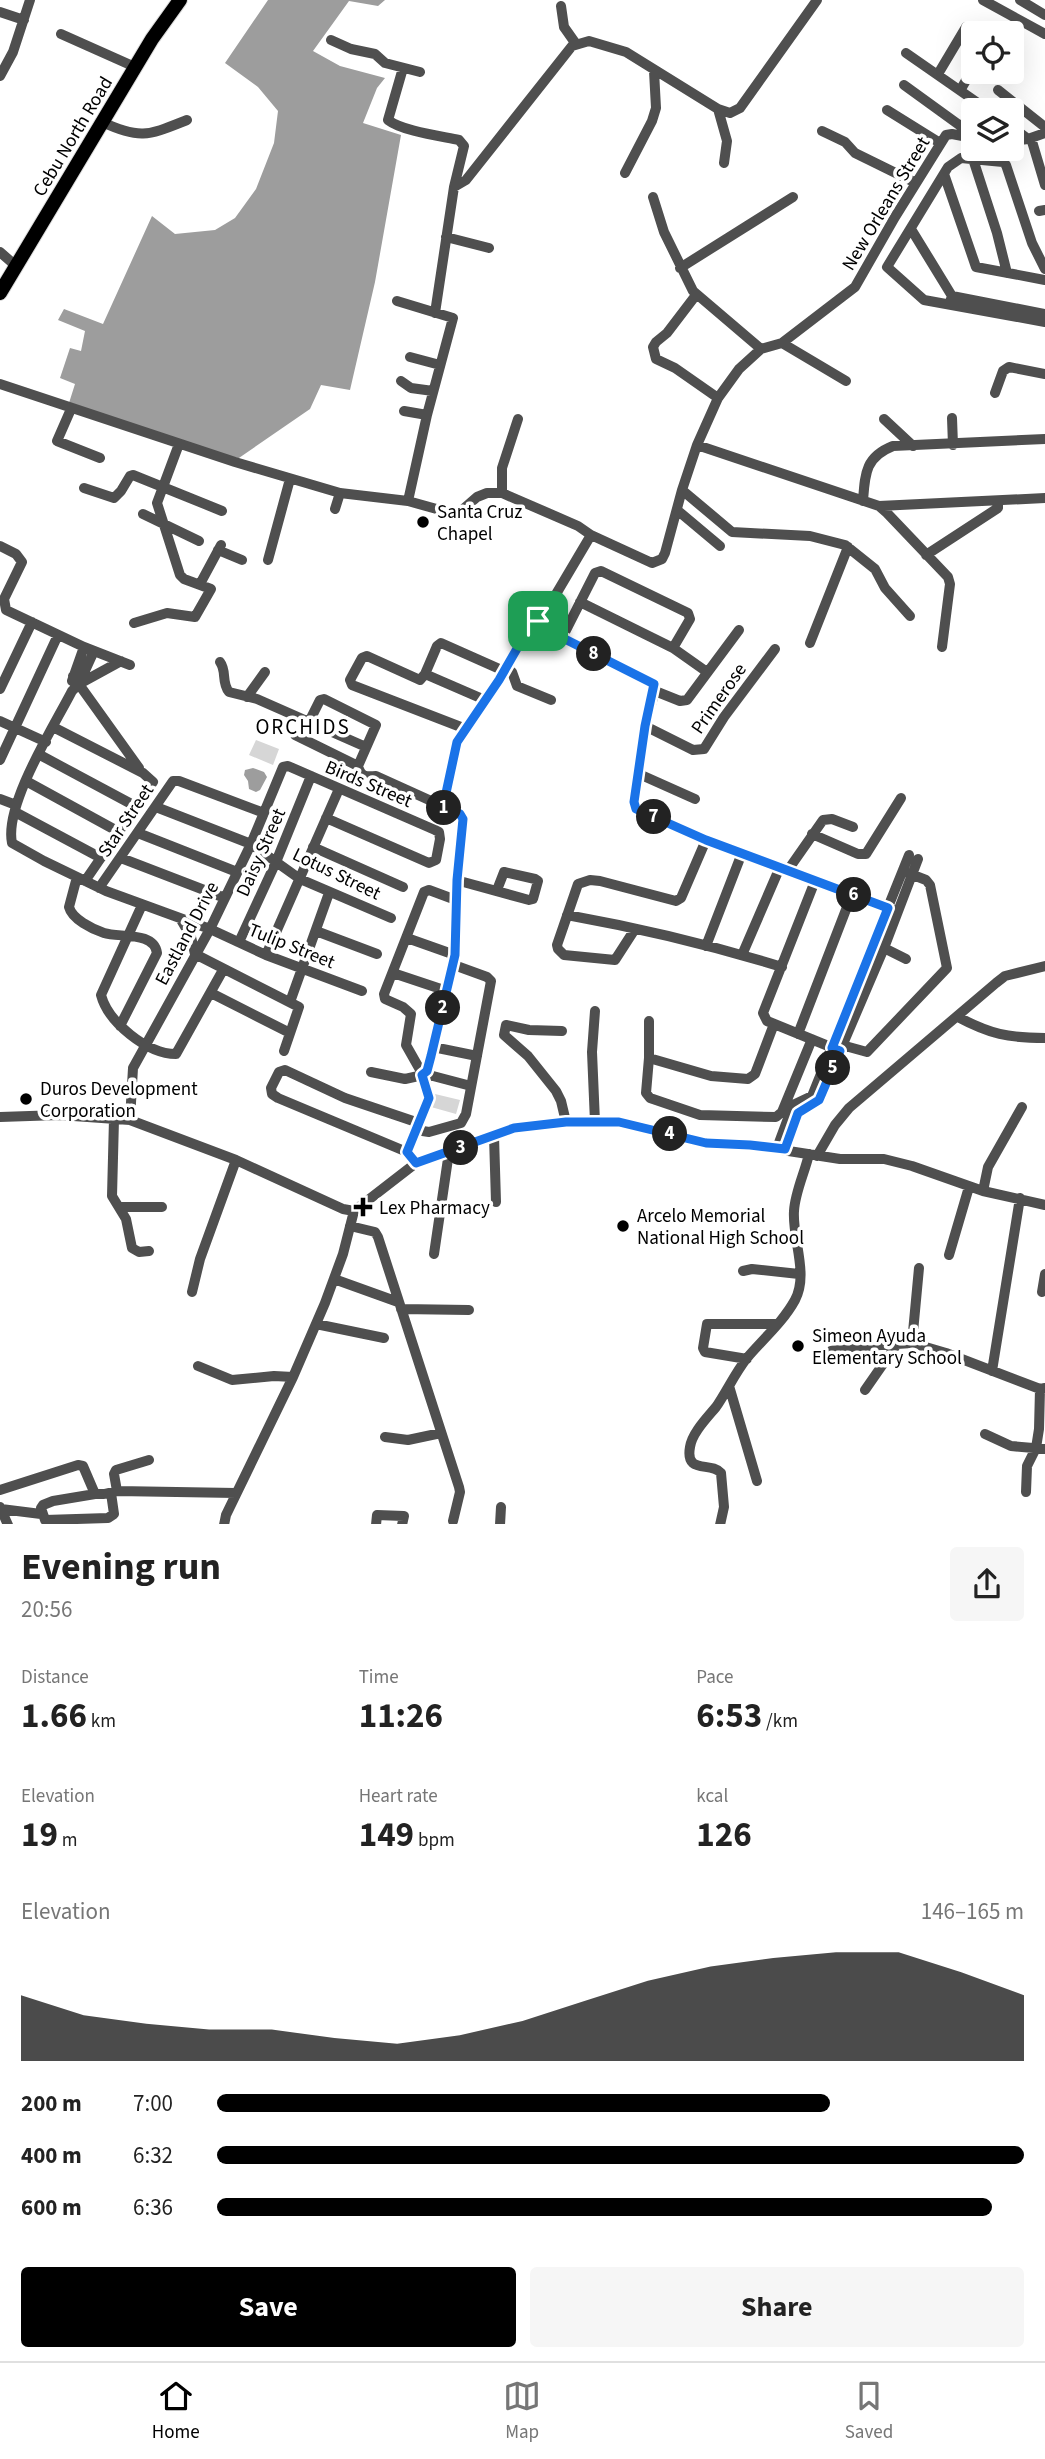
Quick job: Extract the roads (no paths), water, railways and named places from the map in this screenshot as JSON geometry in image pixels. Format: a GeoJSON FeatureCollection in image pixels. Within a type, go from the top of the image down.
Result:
{"type":"FeatureCollection","features":[{"type":"Feature","properties":{"kind":"main road","name":"Cebu North Road"},"geometry":{"type":"LineString","coordinates":[[0,293],[135,67],[180,0]]}},
{"type":"Feature","properties":{"kind":"street"},"geometry":{"type":"LineString","coordinates":[[0,76],[13,52],[30,0]]}},
{"type":"Feature","properties":{"kind":"street"},"geometry":{"type":"LineString","coordinates":[[454,187],[466,180],[553,68],[576,44],[589,41],[626,52],[718,109],[730,113],[740,108],[817,0]]}},
{"type":"Feature","properties":{"kind":"street"},"geometry":{"type":"LineString","coordinates":[[983,0],[1045,34]]}},
{"type":"Feature","properties":{"kind":"street"},"geometry":{"type":"LineString","coordinates":[[1020,0],[1045,15]]}},
{"type":"Feature","properties":{"kind":"street"},"geometry":{"type":"LineString","coordinates":[[561,6],[564,27],[576,44]]}},
{"type":"Feature","properties":{"kind":"street"},"geometry":{"type":"LineString","coordinates":[[0,12],[23,20]]}},
{"type":"Feature","properties":{"kind":"street"},"geometry":{"type":"LineString","coordinates":[[61,34],[135,67]]}},
{"type":"Feature","properties":{"kind":"street"},"geometry":{"type":"LineString","coordinates":[[938,74],[961,35]]}},
{"type":"Feature","properties":{"kind":"street"},"geometry":{"type":"LineString","coordinates":[[331,40],[351,49],[375,54],[385,63],[420,72]]}},
{"type":"Feature","properties":{"kind":"street"},"geometry":{"type":"LineString","coordinates":[[906,53],[961,89],[969,98]]}},
{"type":"Feature","properties":{"kind":"street"},"geometry":{"type":"LineString","coordinates":[[403,68],[388,120],[463,142],[435,313]]}},
{"type":"Feature","properties":{"kind":"street"},"geometry":{"type":"LineString","coordinates":[[625,173],[656,108],[654,71]]}},
{"type":"Feature","properties":{"kind":"street"},"geometry":{"type":"LineString","coordinates":[[961,89],[964,84]]}},
{"type":"Feature","properties":{"kind":"street"},"geometry":{"type":"LineString","coordinates":[[904,85],[961,127]]}},
{"type":"Feature","properties":{"kind":"street"},"geometry":{"type":"LineString","coordinates":[[998,90],[1045,127]]}},
{"type":"Feature","properties":{"kind":"street"},"geometry":{"type":"LineString","coordinates":[[718,109],[727,141],[723,163]]}},
{"type":"Feature","properties":{"kind":"street"},"geometry":{"type":"LineString","coordinates":[[887,110],[940,143]]}},
{"type":"Feature","properties":{"kind":"street"},"geometry":{"type":"LineString","coordinates":[[102,122],[122,132],[142,135],[187,120]]}},
{"type":"Feature","properties":{"kind":"street"},"geometry":{"type":"LineString","coordinates":[[822,131],[845,142],[855,153],[916,183]]}},
{"type":"Feature","properties":{"kind":"street"},"geometry":{"type":"LineString","coordinates":[[1024,139],[1045,133]]}},
{"type":"Feature","properties":{"kind":"street"},"geometry":{"type":"LineString","coordinates":[[1024,134],[1030,138],[1045,185]]}},
{"type":"Feature","properties":{"kind":"street","name":"New Orleans Street"},"geometry":{"type":"LineString","coordinates":[[761,349],[782,342],[855,287],[940,143],[946,135],[961,135]]}},
{"type":"Feature","properties":{"kind":"street"},"geometry":{"type":"LineString","coordinates":[[961,158],[948,167],[888,270],[921,299],[1045,314]]}},
{"type":"Feature","properties":{"kind":"street"},"geometry":{"type":"LineString","coordinates":[[975,161],[1007,273]]}},
{"type":"Feature","properties":{"kind":"street"},"geometry":{"type":"LineString","coordinates":[[992,161],[1006,165],[1032,243],[1045,269]]}},
{"type":"Feature","properties":{"kind":"street"},"geometry":{"type":"LineString","coordinates":[[944,174],[971,256],[978,268],[1045,280]]}},
{"type":"Feature","properties":{"kind":"street"},"geometry":{"type":"LineString","coordinates":[[0,384],[179,444],[340,493],[408,501],[454,513],[461,511],[477,497],[487,493],[502,493],[578,526],[591,535],[652,563],[657,562],[665,553],[696,445],[718,398],[739,369],[761,349],[696,295],[664,232],[653,197]]}},
{"type":"Feature","properties":{"kind":"street"},"geometry":{"type":"LineString","coordinates":[[680,268],[793,197]]}},
{"type":"Feature","properties":{"kind":"street"},"geometry":{"type":"LineString","coordinates":[[898,213],[911,228],[951,301],[1045,322]]}},
{"type":"Feature","properties":{"kind":"street"},"geometry":{"type":"LineString","coordinates":[[446,237],[489,248]]}},
{"type":"Feature","properties":{"kind":"street"},"geometry":{"type":"LineString","coordinates":[[0,252],[16,266]]}},
{"type":"Feature","properties":{"kind":"street"},"geometry":{"type":"LineString","coordinates":[[696,295],[667,333],[656,342],[654,353],[656,359],[675,368],[718,398]]}},
{"type":"Feature","properties":{"kind":"street"},"geometry":{"type":"LineString","coordinates":[[397,301],[453,318],[408,501]]}},
{"type":"Feature","properties":{"kind":"street"},"geometry":{"type":"LineString","coordinates":[[782,342],[846,381]]}},
{"type":"Feature","properties":{"kind":"street"},"geometry":{"type":"LineString","coordinates":[[410,357],[440,365]]}},
{"type":"Feature","properties":{"kind":"street"},"geometry":{"type":"LineString","coordinates":[[995,393],[1003,371],[1009,367],[1045,374]]}},
{"type":"Feature","properties":{"kind":"street"},"geometry":{"type":"LineString","coordinates":[[401,381],[411,388],[433,391]]}},
{"type":"Feature","properties":{"kind":"street"},"geometry":{"type":"LineString","coordinates":[[71,409],[57,441],[100,458]]}},
{"type":"Feature","properties":{"kind":"street"},"geometry":{"type":"LineString","coordinates":[[404,411],[427,415]]}},
{"type":"Feature","properties":{"kind":"street"},"geometry":{"type":"LineString","coordinates":[[952,418],[953,445]]}},
{"type":"Feature","properties":{"kind":"street"},"geometry":{"type":"LineString","coordinates":[[502,493],[502,468],[518,419]]}},
{"type":"Feature","properties":{"kind":"street"},"geometry":{"type":"LineString","coordinates":[[884,419],[913,446]]}},
{"type":"Feature","properties":{"kind":"street"},"geometry":{"type":"LineString","coordinates":[[863,501],[865,477],[870,461],[881,451],[893,446],[1045,439]]}},
{"type":"Feature","properties":{"kind":"street"},"geometry":{"type":"LineString","coordinates":[[134,623],[167,613],[195,617],[211,589],[180,575],[157,503],[179,444]]}},
{"type":"Feature","properties":{"kind":"street"},"geometry":{"type":"LineString","coordinates":[[696,445],[883,510],[948,577],[950,584],[942,647]]}},
{"type":"Feature","properties":{"kind":"street"},"geometry":{"type":"LineString","coordinates":[[84,488],[114,498],[133,475],[222,511]]}},
{"type":"Feature","properties":{"kind":"street"},"geometry":{"type":"LineString","coordinates":[[268,560],[290,479]]}},
{"type":"Feature","properties":{"kind":"street"},"geometry":{"type":"LineString","coordinates":[[682,490],[732,532],[810,536],[840,543],[875,569],[885,588],[909,616]]}},
{"type":"Feature","properties":{"kind":"street"},"geometry":{"type":"LineString","coordinates":[[335,509],[340,493]]}},
{"type":"Feature","properties":{"kind":"street"},"geometry":{"type":"LineString","coordinates":[[926,555],[998,505],[1045,499]]}},
{"type":"Feature","properties":{"kind":"street"},"geometry":{"type":"LineString","coordinates":[[883,510],[998,505],[1045,506]]}},
{"type":"Feature","properties":{"kind":"street"},"geometry":{"type":"LineString","coordinates":[[677,510],[720,546]]}},
{"type":"Feature","properties":{"kind":"street"},"geometry":{"type":"LineString","coordinates":[[144,514],[199,541]]}},
{"type":"Feature","properties":{"kind":"street"},"geometry":{"type":"LineString","coordinates":[[443,807],[456,746],[530,626],[546,611],[591,535]]}},
{"type":"Feature","properties":{"kind":"street"},"geometry":{"type":"LineString","coordinates":[[0,545],[16,554],[22,562],[4,599],[6,610],[125,663],[75,684]]}},
{"type":"Feature","properties":{"kind":"street"},"geometry":{"type":"LineString","coordinates":[[200,584],[220,548],[242,560]]}},
{"type":"Feature","properties":{"kind":"street"},"geometry":{"type":"LineString","coordinates":[[810,643],[848,548]]}},
{"type":"Feature","properties":{"kind":"street"},"geometry":{"type":"LineString","coordinates":[[562,638],[595,573],[599,571],[688,613],[690,619],[673,648]]}},
{"type":"Feature","properties":{"kind":"street"},"geometry":{"type":"LineString","coordinates":[[580,602],[673,648],[707,672]]}},
{"type":"Feature","properties":{"kind":"street"},"geometry":{"type":"LineString","coordinates":[[538,621],[545,629],[653,682],[655,691],[645,726],[634,802],[636,809],[706,840],[893,909]]}},
{"type":"Feature","properties":{"kind":"street"},"geometry":{"type":"LineString","coordinates":[[1,685],[32,622]]}},
{"type":"Feature","properties":{"kind":"street"},"geometry":{"type":"LineString","coordinates":[[655,691],[680,701],[687,700],[739,631]]}},
{"type":"Feature","properties":{"kind":"street"},"geometry":{"type":"LineString","coordinates":[[0,760],[58,635]]}},
{"type":"Feature","properties":{"kind":"street"},"geometry":{"type":"LineString","coordinates":[[466,729],[353,685],[350,682],[362,658],[365,656],[418,680],[425,674],[437,646],[441,643],[512,672],[517,686],[551,700]]}},
{"type":"Feature","properties":{"kind":"street"},"geometry":{"type":"LineString","coordinates":[[16,809],[26,781],[75,684],[89,649]]}},
{"type":"Feature","properties":{"kind":"street","name":"Primerose"},"geometry":{"type":"LineString","coordinates":[[645,726],[693,750],[704,749],[724,717],[775,649]]}},
{"type":"Feature","properties":{"kind":"street"},"geometry":{"type":"LineString","coordinates":[[220,662],[224,668],[227,690],[257,699],[366,747]]}},
{"type":"Feature","properties":{"kind":"street"},"geometry":{"type":"LineString","coordinates":[[247,697],[265,672]]}},
{"type":"Feature","properties":{"kind":"street"},"geometry":{"type":"LineString","coordinates":[[425,674],[485,700]]}},
{"type":"Feature","properties":{"kind":"street"},"geometry":{"type":"LineString","coordinates":[[75,684],[143,773],[153,782],[101,858],[81,879],[69,907],[71,914],[105,933],[130,935],[150,942],[156,948],[157,953],[120,1026]]}},
{"type":"Feature","properties":{"kind":"street"},"geometry":{"type":"LineString","coordinates":[[358,766],[298,737],[309,723],[320,700],[324,699],[375,724],[358,766],[360,772],[365,776],[376,776],[460,814],[463,819],[457,880],[455,960],[428,1068],[422,1075]]}},
{"type":"Feature","properties":{"kind":"street"},"geometry":{"type":"LineString","coordinates":[[0,721],[46,742]]}},
{"type":"Feature","properties":{"kind":"street"},"geometry":{"type":"LineString","coordinates":[[53,727],[143,773]]}},
{"type":"Feature","properties":{"kind":"street"},"geometry":{"type":"LineString","coordinates":[[40,755],[137,807]]}},
{"type":"Feature","properties":{"kind":"street","name":"Birds Street"},"geometry":{"type":"LineString","coordinates":[[286,765],[439,832],[436,860],[429,863],[326,818]]}},
{"type":"Feature","properties":{"kind":"street","name":"Eastland Drive"},"geometry":{"type":"LineString","coordinates":[[130,1120],[133,1068],[210,929],[251,844],[280,772],[286,765]]}},
{"type":"Feature","properties":{"kind":"street"},"geometry":{"type":"LineString","coordinates":[[639,774],[695,799]]}},
{"type":"Feature","properties":{"kind":"street","name":"Daisy Street"},"geometry":{"type":"LineString","coordinates":[[239,942],[276,862],[311,776]]}},
{"type":"Feature","properties":{"kind":"street","name":"Star Street"},"geometry":{"type":"LineString","coordinates":[[99,888],[177,780],[264,813]]}},
{"type":"Feature","properties":{"kind":"street"},"geometry":{"type":"LineString","coordinates":[[26,781],[120,832]]}},
{"type":"Feature","properties":{"kind":"street"},"geometry":{"type":"LineString","coordinates":[[266,955],[339,789]]}},
{"type":"Feature","properties":{"kind":"street"},"geometry":{"type":"LineString","coordinates":[[812,834],[864,855],[869,852],[901,798]]}},
{"type":"Feature","properties":{"kind":"street"},"geometry":{"type":"LineString","coordinates":[[0,799],[101,858]]}},
{"type":"Feature","properties":{"kind":"street","name":"Lotus Street"},"geometry":{"type":"LineString","coordinates":[[156,807],[251,844],[300,879],[391,918]]}},
{"type":"Feature","properties":{"kind":"street","name":"Tulip Street"},"geometry":{"type":"LineString","coordinates":[[16,809],[10,835],[12,843],[99,888],[210,929],[266,955],[362,991]]}},
{"type":"Feature","properties":{"kind":"street"},"geometry":{"type":"LineString","coordinates":[[742,955],[784,869],[819,823],[827,818],[853,827]]}},
{"type":"Feature","properties":{"kind":"street"},"geometry":{"type":"LineString","coordinates":[[138,833],[237,872]]}},
{"type":"Feature","properties":{"kind":"street"},"geometry":{"type":"LineString","coordinates":[[635,929],[615,960],[564,955],[559,952],[557,945],[578,884],[590,880],[676,901],[681,898],[706,840]]}},
{"type":"Feature","properties":{"kind":"street"},"geometry":{"type":"LineString","coordinates":[[313,847],[402,887]]}},
{"type":"Feature","properties":{"kind":"street"},"geometry":{"type":"LineString","coordinates":[[706,946],[742,853]]}},
{"type":"Feature","properties":{"kind":"street"},"geometry":{"type":"LineString","coordinates":[[837,1047],[914,857]]}},
{"type":"Feature","properties":{"kind":"street"},"geometry":{"type":"LineString","coordinates":[[121,858],[225,898]]}},
{"type":"Feature","properties":{"kind":"street"},"geometry":{"type":"LineString","coordinates":[[815,881],[764,1013],[767,1021],[798,1034],[861,1052],[870,1050],[947,968],[930,885],[926,880],[907,872]]}},
{"type":"Feature","properties":{"kind":"street"},"geometry":{"type":"LineString","coordinates":[[457,880],[497,890]]}},
{"type":"Feature","properties":{"kind":"street"},"geometry":{"type":"LineString","coordinates":[[407,1152],[429,1098],[422,1075],[407,1045],[411,1014],[384,998],[426,890],[456,900]]}},
{"type":"Feature","properties":{"kind":"street"},"geometry":{"type":"LineString","coordinates":[[290,1002],[329,893]]}},
{"type":"Feature","properties":{"kind":"street"},"geometry":{"type":"LineString","coordinates":[[798,1034],[852,894]]}},
{"type":"Feature","properties":{"kind":"street"},"geometry":{"type":"LineString","coordinates":[[142,905],[100,995],[120,1026],[133,1038],[176,1054],[223,970]]}},
{"type":"Feature","properties":{"kind":"street"},"geometry":{"type":"LineString","coordinates":[[781,1149],[791,1108],[795,1103],[812,1097],[884,948],[893,909]]}},
{"type":"Feature","properties":{"kind":"street"},"geometry":{"type":"LineString","coordinates":[[567,915],[706,946],[782,967]]}},
{"type":"Feature","properties":{"kind":"street"},"geometry":{"type":"LineString","coordinates":[[180,919],[191,937],[195,954],[300,1009],[284,1051]]}},
{"type":"Feature","properties":{"kind":"street"},"geometry":{"type":"LineString","coordinates":[[316,931],[377,954]]}},
{"type":"Feature","properties":{"kind":"street"},"geometry":{"type":"LineString","coordinates":[[407,938],[455,960],[491,981],[463,1121],[429,1132],[285,1070],[279,1072],[271,1088],[274,1096],[407,1152],[416,1163]]}},
{"type":"Feature","properties":{"kind":"street"},"geometry":{"type":"LineString","coordinates":[[884,948],[906,958]]}},
{"type":"Feature","properties":{"kind":"street"},"geometry":{"type":"LineString","coordinates":[[720,1524],[724,1507],[721,1473],[713,1467],[696,1466],[692,1462],[689,1450],[691,1442],[747,1359],[794,1301],[799,1274],[794,1206],[813,1155],[849,1108],[1005,976],[1045,966]]}},
{"type":"Feature","properties":{"kind":"street"},"geometry":{"type":"LineString","coordinates":[[393,973],[447,991]]}},
{"type":"Feature","properties":{"kind":"street"},"geometry":{"type":"LineString","coordinates":[[211,993],[290,1033]]}},
{"type":"Feature","properties":{"kind":"street"},"geometry":{"type":"LineString","coordinates":[[595,1011],[592,1052],[595,1122]]}},
{"type":"Feature","properties":{"kind":"street"},"geometry":{"type":"LineString","coordinates":[[958,1017],[985,1031],[1021,1038],[1045,1038]]}},
{"type":"Feature","properties":{"kind":"street"},"geometry":{"type":"LineString","coordinates":[[649,1021],[646,1093],[650,1098],[700,1115],[776,1117],[782,1112],[812,1039]]}},
{"type":"Feature","properties":{"kind":"street"},"geometry":{"type":"LineString","coordinates":[[649,1058],[711,1076],[748,1079],[755,1074],[774,1024]]}},
{"type":"Feature","properties":{"kind":"street"},"geometry":{"type":"LineString","coordinates":[[562,1031],[528,1030],[506,1025],[504,1035],[521,1050],[556,1091],[566,1122]]}},
{"type":"Feature","properties":{"kind":"street"},"geometry":{"type":"LineString","coordinates":[[521,1050],[528,1030]]}},
{"type":"Feature","properties":{"kind":"street"},"geometry":{"type":"LineString","coordinates":[[433,1047],[477,1056]]}},
{"type":"Feature","properties":{"kind":"street"},"geometry":{"type":"LineString","coordinates":[[371,1072],[405,1079],[422,1075],[471,1086]]}},
{"type":"Feature","properties":{"kind":"street"},"geometry":{"type":"LineString","coordinates":[[983,1191],[988,1167],[1022,1107]]}},
{"type":"Feature","properties":{"kind":"street"},"geometry":{"type":"LineString","coordinates":[[0,1117],[59,1115],[130,1120],[236,1160],[343,1209],[354,1211]]}},
{"type":"Feature","properties":{"kind":"street"},"geometry":{"type":"LineString","coordinates":[[114,1119],[112,1196],[127,1219],[132,1248],[139,1252],[149,1251]]}},
{"type":"Feature","properties":{"kind":"street"},"geometry":{"type":"LineString","coordinates":[[224,1524],[316,1324],[334,1279],[354,1211],[416,1163],[514,1128],[566,1122],[619,1122],[706,1143],[750,1145],[840,1159],[884,1159],[983,1191],[1045,1205]]}},
{"type":"Feature","properties":{"kind":"street"},"geometry":{"type":"LineString","coordinates":[[494,1136],[496,1202]]}},
{"type":"Feature","properties":{"kind":"street"},"geometry":{"type":"LineString","coordinates":[[434,1254],[449,1152]]}},
{"type":"Feature","properties":{"kind":"street"},"geometry":{"type":"LineString","coordinates":[[192,1292],[200,1259],[236,1160]]}},
{"type":"Feature","properties":{"kind":"street"},"geometry":{"type":"LineString","coordinates":[[948,1255],[969,1187]]}},
{"type":"Feature","properties":{"kind":"street"},"geometry":{"type":"LineString","coordinates":[[992,1371],[1020,1198]]}},
{"type":"Feature","properties":{"kind":"street"},"geometry":{"type":"LineString","coordinates":[[121,1207],[162,1207]]}},
{"type":"Feature","properties":{"kind":"street"},"geometry":{"type":"LineString","coordinates":[[350,1226],[377,1234],[459,1487],[453,1521]]}},
{"type":"Feature","properties":{"kind":"street"},"geometry":{"type":"LineString","coordinates":[[912,1343],[919,1268]]}},
{"type":"Feature","properties":{"kind":"street"},"geometry":{"type":"LineString","coordinates":[[743,1271],[752,1269],[799,1274]]}},
{"type":"Feature","properties":{"kind":"street"},"geometry":{"type":"LineString","coordinates":[[1042,1292],[1045,1274]]}},
{"type":"Feature","properties":{"kind":"street"},"geometry":{"type":"LineString","coordinates":[[334,1279],[400,1306],[469,1310]]}},
{"type":"Feature","properties":{"kind":"street"},"geometry":{"type":"LineString","coordinates":[[316,1324],[384,1338]]}},
{"type":"Feature","properties":{"kind":"street"},"geometry":{"type":"LineString","coordinates":[[747,1359],[705,1352],[703,1348],[707,1324],[777,1324]]}},
{"type":"Feature","properties":{"kind":"street"},"geometry":{"type":"LineString","coordinates":[[831,1351],[912,1343],[1043,1389],[1040,1449],[1027,1466],[1026,1492]]}},
{"type":"Feature","properties":{"kind":"street"},"geometry":{"type":"LineString","coordinates":[[865,1390],[897,1344]]}},
{"type":"Feature","properties":{"kind":"street"},"geometry":{"type":"LineString","coordinates":[[198,1366],[232,1380],[293,1377]]}},
{"type":"Feature","properties":{"kind":"street"},"geometry":{"type":"LineString","coordinates":[[729,1386],[757,1481]]}},
{"type":"Feature","properties":{"kind":"street"},"geometry":{"type":"LineString","coordinates":[[385,1437],[408,1440],[441,1433]]}},
{"type":"Feature","properties":{"kind":"street"},"geometry":{"type":"LineString","coordinates":[[985,1434],[1011,1446],[1040,1449]]}},
{"type":"Feature","properties":{"kind":"street"},"geometry":{"type":"LineString","coordinates":[[0,1508],[41,1519],[108,1518],[114,1514],[116,1470],[149,1460]]}},
{"type":"Feature","properties":{"kind":"street"},"geometry":{"type":"LineString","coordinates":[[0,1490],[78,1465],[83,1466],[95,1493]]}},
{"type":"Feature","properties":{"kind":"street"},"geometry":{"type":"LineString","coordinates":[[41,1519],[43,1505],[47,1503],[95,1493],[236,1493]]}},
{"type":"Feature","properties":{"kind":"street"},"geometry":{"type":"LineString","coordinates":[[500,1524],[501,1507]]}},
{"type":"Feature","properties":{"kind":"street"},"geometry":{"type":"LineString","coordinates":[[0,1508],[8,1524]]}},
{"type":"Feature","properties":{"kind":"street"},"geometry":{"type":"LineString","coordinates":[[376,1524],[377,1515],[404,1516],[402,1524]]}},
{"type":"Feature","properties":{"kind":"place","name":"Santa Cruz Chapel"},"geometry":{"type":"Point","coordinates":[423,522]}},
{"type":"Feature","properties":{"kind":"place","name":"Duros Development Corporation"},"geometry":{"type":"Point","coordinates":[26,1099]}},
{"type":"Feature","properties":{"kind":"place","name":"Lex Pharmacy"},"geometry":{"type":"Point","coordinates":[363,1207]}},
{"type":"Feature","properties":{"kind":"place","name":"Arcelo Memorial National High School"},"geometry":{"type":"Point","coordinates":[623,1226]}},
{"type":"Feature","properties":{"kind":"place","name":"Simeon Ayuda Elementary School"},"geometry":{"type":"Point","coordinates":[798,1346]}},
{"type":"Feature","properties":{"kind":"district","name":"ORCHIDS"},"geometry":{"type":"Point","coordinates":[303,727]}}]}
